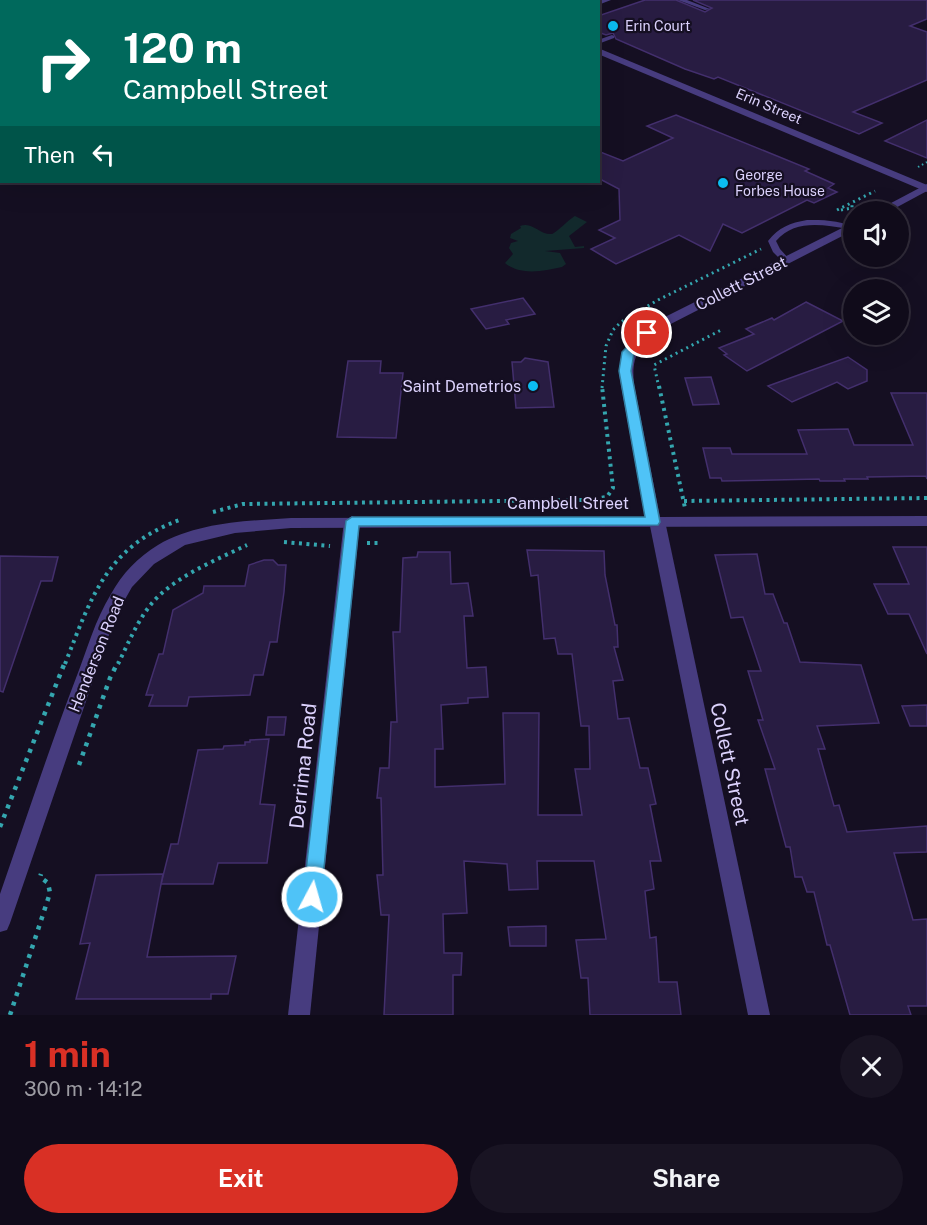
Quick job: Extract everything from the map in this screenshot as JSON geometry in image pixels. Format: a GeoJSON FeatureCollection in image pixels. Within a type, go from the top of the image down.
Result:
{"type":"FeatureCollection","features":[{"type":"Feature","properties":{"kind":"street","name":"Erin Street"},"geometry":{"type":"LineString","coordinates":[[600,52],[926,188]]}},
{"type":"Feature","properties":{"kind":"street"},"geometry":{"type":"LineString","coordinates":[[901,201],[926,188]]}},
{"type":"Feature","properties":{"kind":"street","name":"Collett Street"},"geometry":{"type":"LineString","coordinates":[[759,1015],[655,521],[627,384],[625,361],[628,352],[639,339],[655,327],[843,230]]}},
{"type":"Feature","properties":{"kind":"street","name":"Campbell Street"},"geometry":{"type":"LineString","coordinates":[[352,521],[927,521]]}},
{"type":"Feature","properties":{"kind":"street","name":"Derrima Road"},"geometry":{"type":"LineString","coordinates":[[299,1015],[352,521]]}},
{"type":"Feature","properties":{"kind":"street","name":"Henderson Road"},"geometry":{"type":"LineString","coordinates":[[0,923],[69,718],[104,625],[116,599],[130,577],[149,559],[173,544],[201,534],[256,525],[352,521]]}},
{"type":"Feature","properties":{"kind":"lane"},"geometry":{"type":"LineString","coordinates":[[681,0],[706,9]]}},
{"type":"Feature","properties":{"kind":"lane"},"geometry":{"type":"LineString","coordinates":[[600,41],[612,37]]}},
{"type":"Feature","properties":{"kind":"lane"},"geometry":{"type":"LineString","coordinates":[[786,260],[776,250],[772,241],[776,235],[803,223],[843,226]]}},
{"type":"Feature","properties":{"kind":"path"},"geometry":{"type":"LineString","coordinates":[[918,167],[927,162]]}},
{"type":"Feature","properties":{"kind":"path"},"geometry":{"type":"LineString","coordinates":[[829,214],[837,210],[852,208],[852,202],[875,191]]}},
{"type":"Feature","properties":{"kind":"path"},"geometry":{"type":"LineString","coordinates":[[688,521],[654,365],[723,329]]}},
{"type":"Feature","properties":{"kind":"path"},"geometry":{"type":"LineString","coordinates":[[684,501],[927,498]]}},
{"type":"Feature","properties":{"kind":"path"},"geometry":{"type":"LineString","coordinates":[[277,542],[322,547],[379,543]]}},
{"type":"Feature","properties":{"kind":"path"},"geometry":{"type":"LineString","coordinates":[[79,766],[110,678],[143,616],[161,594],[187,575],[219,558],[256,544]]}},
{"type":"Feature","properties":{"kind":"path"},"geometry":{"type":"LineString","coordinates":[[10,1015],[50,893],[48,882],[40,877],[44,866]]}},
{"type":"Feature","properties":{"kind":"green space"},"geometry":{"type":"Polygon","coordinates":[[[575,216],[587,222],[569,236],[575,247],[584,246],[584,248],[545,251],[560,253],[566,264],[562,267],[525,271],[505,263],[513,254],[509,248],[511,243],[518,241],[510,238],[511,234],[521,228],[520,226],[529,225],[547,234],[552,234],[575,216]]]}},
{"type":"Feature","properties":{"kind":"building"},"geometry":{"type":"Polygon","coordinates":[[[645,0],[676,0],[705,12],[712,8],[693,0],[927,0],[927,19],[910,26],[927,32],[927,80],[853,112],[882,123],[859,134],[718,77],[714,79],[685,69],[616,39],[613,33],[606,35],[600,33],[600,15],[645,0]]]}},
{"type":"Feature","properties":{"kind":"building","name":"George Forbes House"},"geometry":{"type":"Polygon","coordinates":[[[676,115],[809,169],[805,171],[834,184],[828,188],[837,192],[814,203],[807,200],[742,233],[723,224],[710,251],[679,235],[616,264],[591,249],[615,238],[599,230],[620,220],[619,189],[600,179],[600,152],[623,161],[673,138],[647,126],[676,115]]]}},
{"type":"Feature","properties":{"kind":"building"},"geometry":{"type":"Polygon","coordinates":[[[927,120],[927,158],[885,141],[927,120]]]}},
{"type":"Feature","properties":{"kind":"building"},"geometry":{"type":"Polygon","coordinates":[[[523,298],[535,314],[506,320],[509,324],[486,329],[471,309],[523,298]]]}},
{"type":"Feature","properties":{"kind":"building"},"geometry":{"type":"Polygon","coordinates":[[[806,302],[843,321],[747,371],[724,355],[727,354],[719,348],[754,334],[746,329],[772,318],[774,320],[806,302]]]}},
{"type":"Feature","properties":{"kind":"building"},"geometry":{"type":"Polygon","coordinates":[[[848,357],[867,370],[867,381],[848,389],[837,382],[792,402],[768,386],[848,357]]]}},
{"type":"Feature","properties":{"kind":"building","name":"Saint Demetrios"},"geometry":{"type":"Polygon","coordinates":[[[525,358],[548,362],[554,407],[516,408],[512,362],[521,362],[525,358]]]}},
{"type":"Feature","properties":{"kind":"building"},"geometry":{"type":"Polygon","coordinates":[[[348,361],[381,361],[380,373],[403,373],[396,438],[337,437],[348,361]]]}},
{"type":"Feature","properties":{"kind":"building"},"geometry":{"type":"Polygon","coordinates":[[[711,377],[719,404],[693,405],[685,378],[711,377]]]}},
{"type":"Feature","properties":{"kind":"building"},"geometry":{"type":"Polygon","coordinates":[[[891,393],[927,393],[927,479],[926,476],[867,477],[868,479],[844,479],[845,481],[820,481],[819,479],[722,481],[721,478],[710,478],[703,448],[730,448],[732,454],[807,454],[798,430],[848,429],[854,445],[913,445],[891,393]]]}},
{"type":"Feature","properties":{"kind":"building"},"geometry":{"type":"Polygon","coordinates":[[[893,547],[927,547],[927,654],[909,614],[888,614],[874,584],[909,584],[893,547]]]}},
{"type":"Feature","properties":{"kind":"building"},"geometry":{"type":"Polygon","coordinates":[[[527,550],[604,551],[605,575],[615,625],[617,625],[618,647],[614,647],[623,680],[613,681],[618,719],[629,718],[640,768],[648,768],[656,804],[650,805],[661,861],[650,861],[654,889],[645,891],[650,938],[656,937],[659,982],[677,982],[681,1015],[590,1015],[588,978],[581,978],[576,940],[606,939],[594,861],[537,861],[538,889],[509,890],[507,864],[464,861],[467,913],[443,914],[444,953],[462,953],[461,975],[453,975],[453,1015],[384,1015],[389,915],[381,915],[377,875],[383,875],[381,798],[377,798],[380,768],[389,768],[391,722],[397,722],[393,632],[400,632],[403,558],[417,557],[418,552],[450,552],[451,584],[468,583],[473,616],[464,616],[467,668],[486,667],[488,697],[468,698],[468,703],[441,705],[443,749],[435,749],[435,787],[505,784],[503,713],[539,713],[538,815],[582,815],[575,769],[590,769],[589,726],[581,726],[572,654],[558,654],[555,638],[544,639],[538,575],[531,576],[527,550]]]}},
{"type":"Feature","properties":{"kind":"building"},"geometry":{"type":"Polygon","coordinates":[[[757,554],[765,594],[773,594],[784,623],[787,623],[800,662],[861,665],[879,723],[817,726],[825,749],[818,749],[834,806],[839,805],[847,832],[927,826],[927,852],[894,853],[913,920],[927,919],[927,1006],[908,1006],[911,1015],[850,1015],[830,945],[827,945],[814,892],[807,892],[802,877],[795,877],[790,847],[786,847],[765,769],[775,769],[758,720],[763,720],[748,671],[761,671],[743,617],[731,618],[715,555],[757,554]]]}},
{"type":"Feature","properties":{"kind":"building"},"geometry":{"type":"Polygon","coordinates":[[[0,556],[58,557],[52,581],[41,581],[3,692],[0,691],[0,556]]]}},
{"type":"Feature","properties":{"kind":"building"},"geometry":{"type":"Polygon","coordinates":[[[264,560],[273,560],[278,565],[286,565],[284,592],[277,642],[270,642],[263,675],[254,675],[250,695],[189,697],[187,706],[149,706],[153,695],[146,695],[159,654],[163,654],[173,610],[203,593],[204,586],[245,586],[249,565],[264,560]]]}},
{"type":"Feature","properties":{"kind":"building"},"geometry":{"type":"Polygon","coordinates":[[[927,705],[927,726],[910,726],[902,706],[927,705]]]}},
{"type":"Feature","properties":{"kind":"building"},"geometry":{"type":"Polygon","coordinates":[[[268,717],[286,717],[284,735],[266,735],[268,717]]]}},
{"type":"Feature","properties":{"kind":"building"},"geometry":{"type":"Polygon","coordinates":[[[269,739],[260,804],[275,805],[267,863],[218,863],[213,884],[161,884],[171,844],[178,844],[198,750],[223,749],[224,746],[245,745],[245,742],[250,742],[250,740],[269,739]]]}},
{"type":"Feature","properties":{"kind":"building"},"geometry":{"type":"Polygon","coordinates":[[[163,874],[147,957],[236,956],[228,994],[211,994],[211,999],[76,999],[90,943],[80,944],[96,875],[163,874]]]}},
{"type":"Feature","properties":{"kind":"building"},"geometry":{"type":"Polygon","coordinates":[[[546,926],[546,946],[510,946],[508,927],[546,926]]]}},
{"type":"Feature","properties":{"kind":"place","name":"Erin Court"},"geometry":{"type":"Point","coordinates":[613,26]}},
{"type":"Feature","properties":{"kind":"place","name":"George Forbes House"},"geometry":{"type":"Point","coordinates":[723,183]}},
{"type":"Feature","properties":{"kind":"place","name":"Saint Demetrios"},"geometry":{"type":"Point","coordinates":[533,386]}},
{"type":"Feature","properties":{"kind":"route"},"geometry":{"type":"LineString","coordinates":[[312,897],[352,521],[653,522],[625,371],[628,352],[647,333]]}}]}
